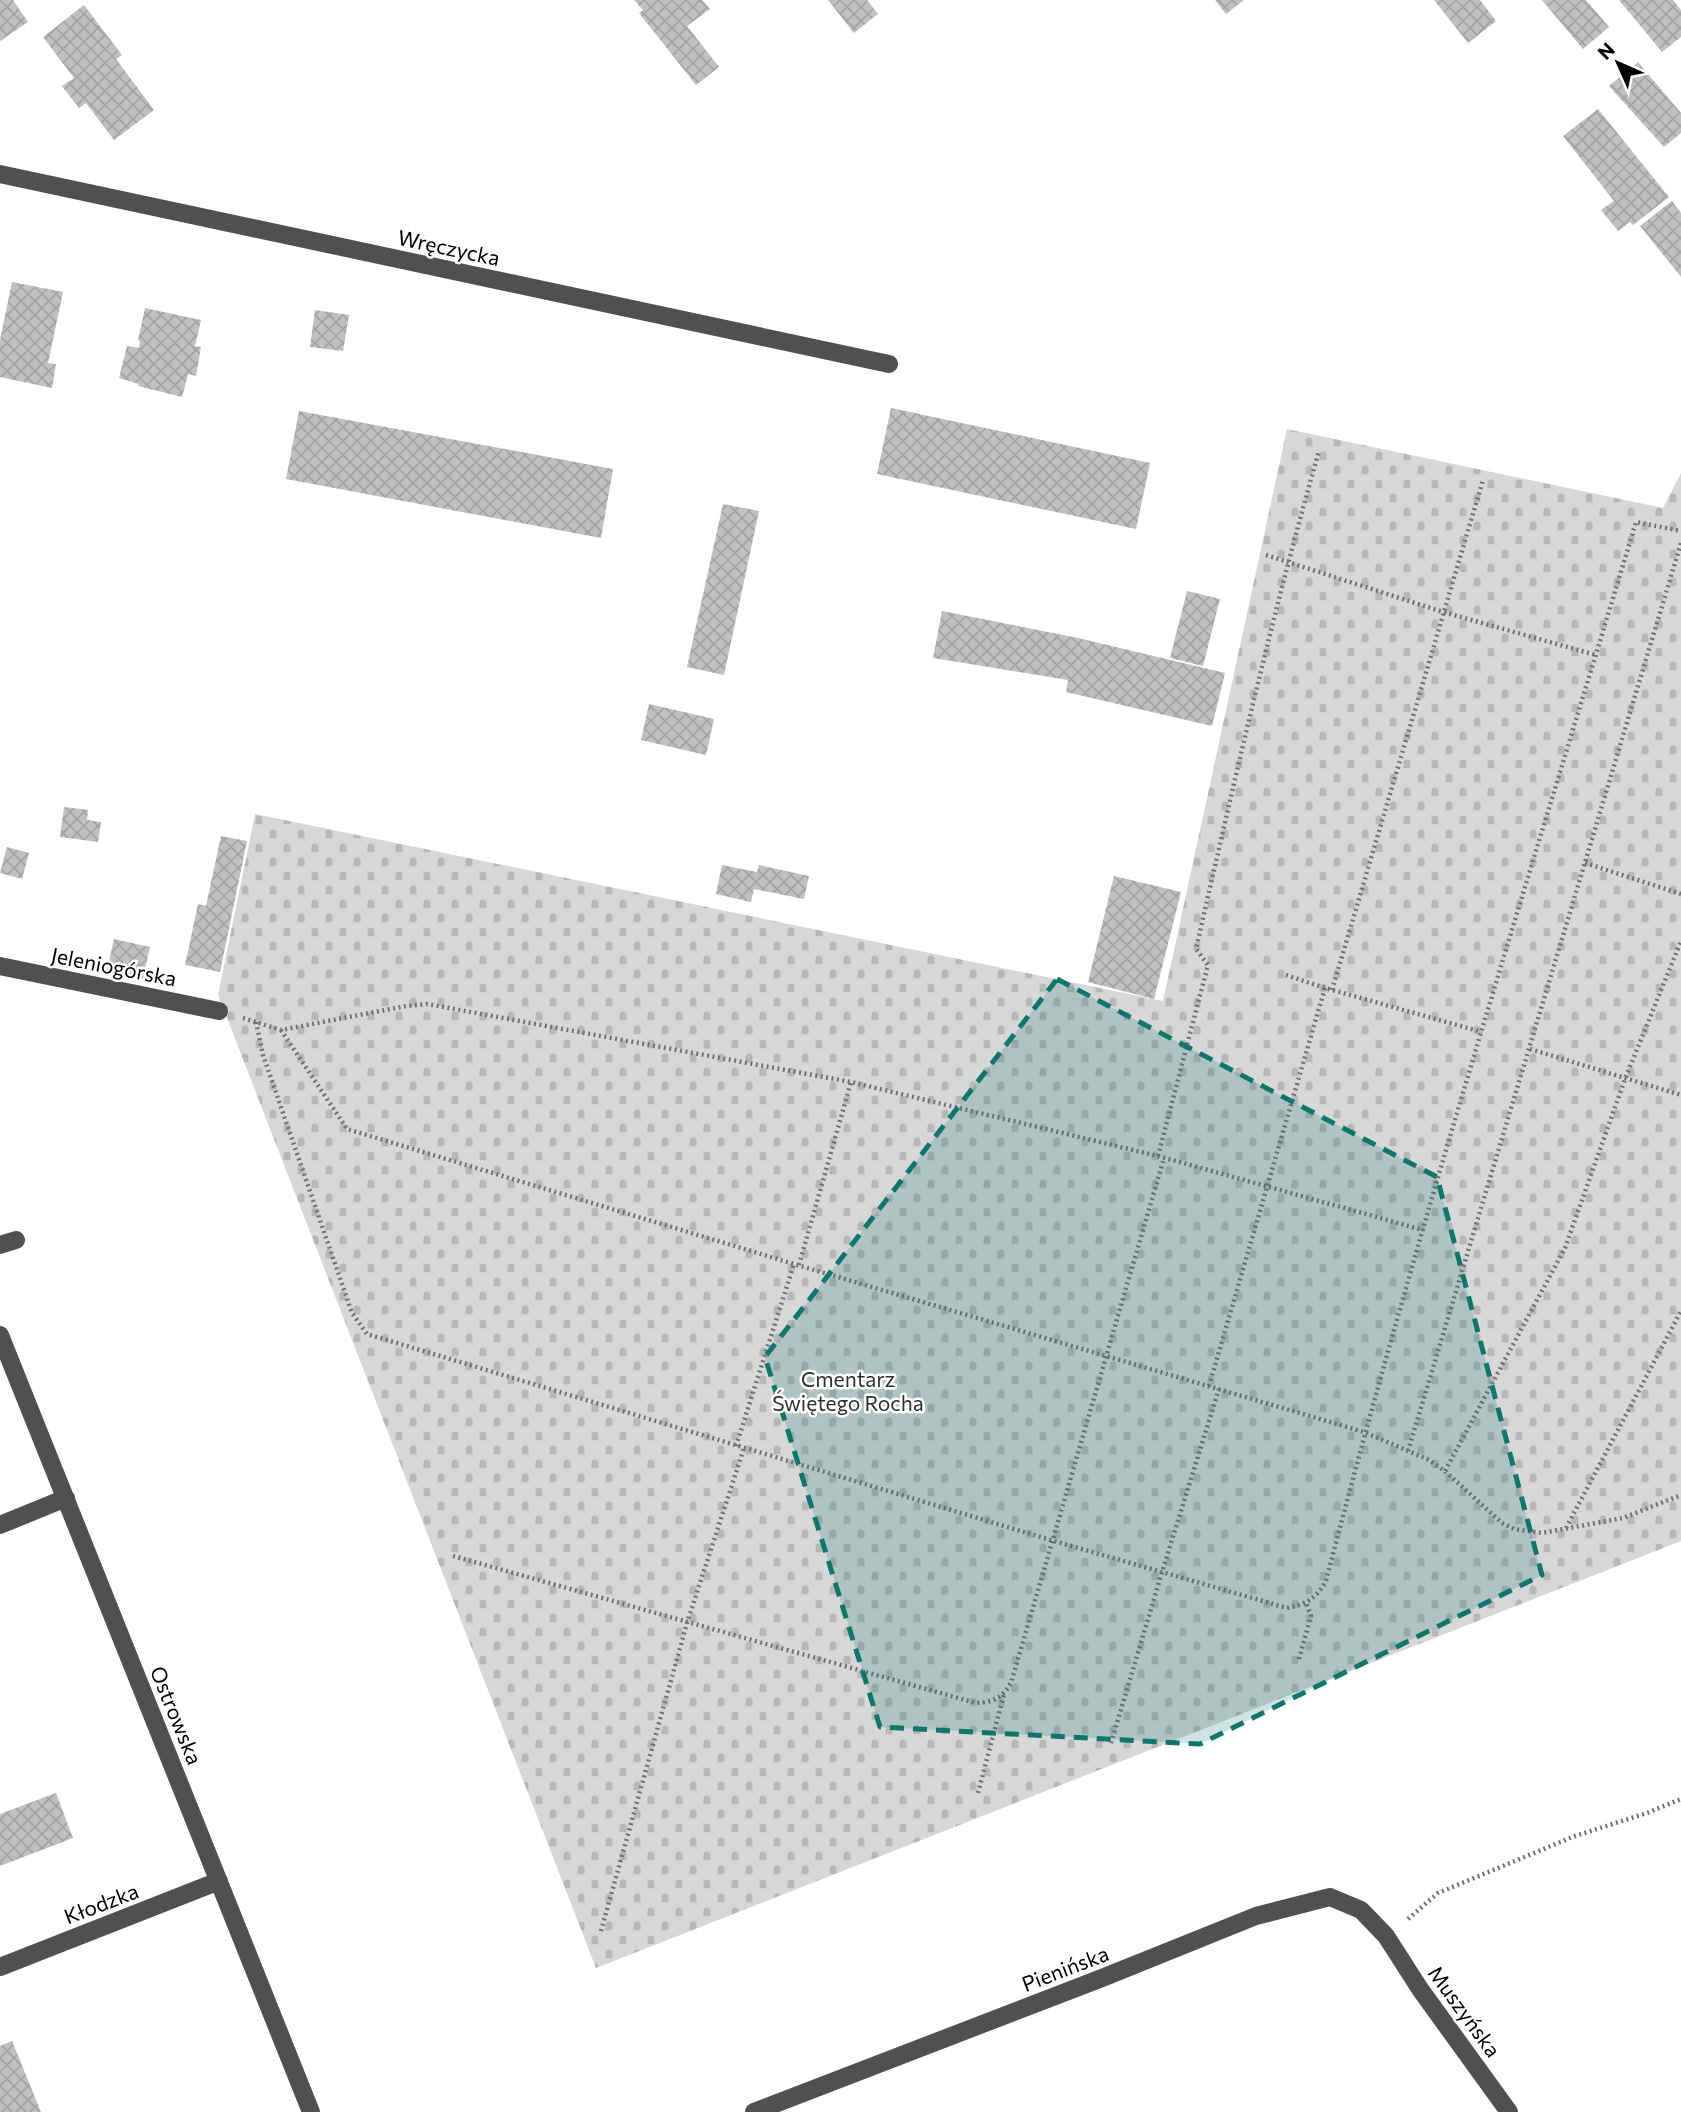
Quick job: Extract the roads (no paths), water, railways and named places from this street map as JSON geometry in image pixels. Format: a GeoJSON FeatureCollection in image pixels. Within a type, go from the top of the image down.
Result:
{"type":"FeatureCollection","features":[{"type":"Feature","properties":{"kind":"street","name":"Wręczycka"},"geometry":{"type":"LineString","coordinates":[[0,174],[889,364]]}},
{"type":"Feature","properties":{"kind":"street","name":"Jeleniogórska"},"geometry":{"type":"LineString","coordinates":[[0,967],[227,1013]]}},
{"type":"Feature","properties":{"kind":"street","name":"Ostrowska"},"geometry":{"type":"LineString","coordinates":[[0,1335],[311,2112]]}},
{"type":"Feature","properties":{"kind":"street"},"geometry":{"type":"LineString","coordinates":[[0,1525],[66,1498]]}},
{"type":"Feature","properties":{"kind":"street","name":"Kłodzka"},"geometry":{"type":"LineString","coordinates":[[0,1967],[219,1881]]}},
{"type":"Feature","properties":{"kind":"street","name":"Pienińska"},"geometry":{"type":"LineString","coordinates":[[754,2112],[1256,1916],[1301,1903],[1331,1897],[1360,1910],[1386,1936]]}},
{"type":"Feature","properties":{"kind":"street","name":"Muszyńska"},"geometry":{"type":"LineString","coordinates":[[1386,1936],[1420,1989],[1509,2112]]}},
{"type":"Feature","properties":{"kind":"park label","name":"Cmentarz Świętego Rocha"},"geometry":{"type":"Point","coordinates":[848,1390]}}]}
